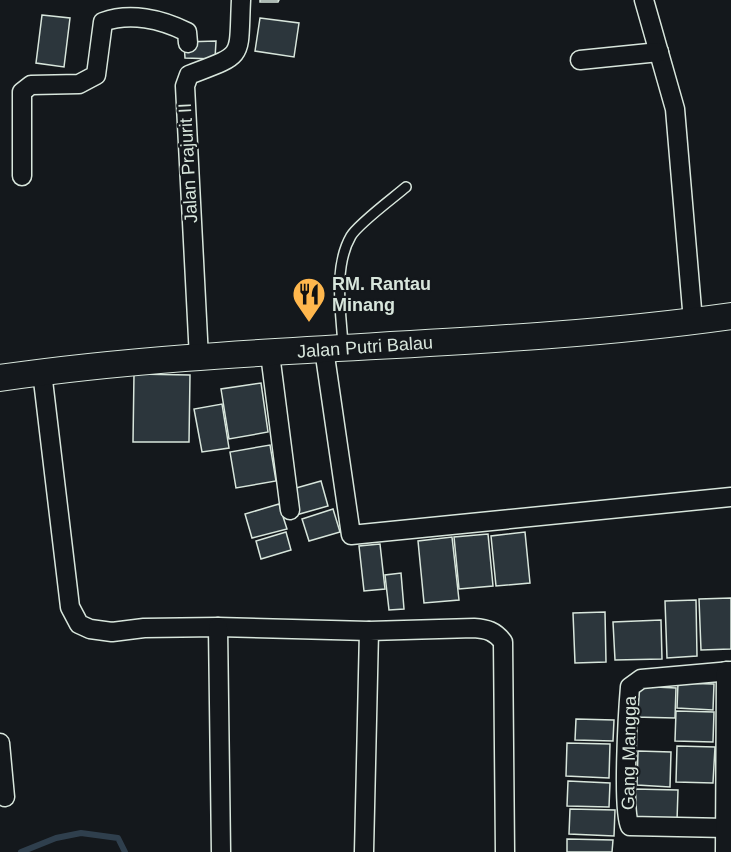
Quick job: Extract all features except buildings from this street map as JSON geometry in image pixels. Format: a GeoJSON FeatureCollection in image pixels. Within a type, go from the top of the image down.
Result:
{"type":"FeatureCollection","features":[{"type":"Feature","properties":{"kind":"main road","name":"Jalan Putri Balau"},"geometry":{"type":"LineString","coordinates":[[0,378],[199,358],[693,321],[731,316]]}},
{"type":"Feature","properties":{"kind":"street"},"geometry":{"type":"LineString","coordinates":[[22,176],[22,92],[31,86],[79,84],[96,75],[102,22],[119,16],[166,22],[187,32],[189,58],[231,59],[239,48],[242,0]]}},
{"type":"Feature","properties":{"kind":"street"},"geometry":{"type":"LineString","coordinates":[[644,0],[675,109],[693,321]]}},
{"type":"Feature","properties":{"kind":"street"},"geometry":{"type":"LineString","coordinates":[[580,60],[659,52]]}},
{"type":"Feature","properties":{"kind":"street","name":"Jalan Prajurit II"},"geometry":{"type":"LineString","coordinates":[[189,58],[185,100],[199,358]]}},
{"type":"Feature","properties":{"kind":"street"},"geometry":{"type":"LineString","coordinates":[[334,349],[351,536],[731,497]]}},
{"type":"Feature","properties":{"kind":"street"},"geometry":{"type":"LineString","coordinates":[[270,354],[290,510]]}},
{"type":"Feature","properties":{"kind":"street"},"geometry":{"type":"LineString","coordinates":[[42,372],[70,607],[79,624],[90,629],[112,632],[144,628],[218,627],[369,631],[487,629],[497,634],[503,642],[505,852]]}},
{"type":"Feature","properties":{"kind":"street"},"geometry":{"type":"LineString","coordinates":[[218,627],[221,852]]}},
{"type":"Feature","properties":{"kind":"street"},"geometry":{"type":"LineString","coordinates":[[364,852],[369,631]]}},
{"type":"Feature","properties":{"kind":"street"},"geometry":{"type":"LineString","coordinates":[[725,852],[729,671]]}},
{"type":"Feature","properties":{"kind":"street","name":"Gang Mangga"},"geometry":{"type":"LineString","coordinates":[[726,828],[630,826],[627,782],[628,710],[630,687],[641,679],[729,671]]}},
{"type":"Feature","properties":{"kind":"street"},"geometry":{"type":"LineString","coordinates":[[0,743],[5,796]]}},
{"type":"Feature","properties":{"kind":"lane"},"geometry":{"type":"LineString","coordinates":[[334,349],[343,258],[351,235],[406,187]]}},
{"type":"Feature","properties":{"kind":"waterway"},"geometry":{"type":"LineString","coordinates":[[21,852],[56,838],[81,833],[118,838],[125,852]]}},
{"type":"Feature","properties":{"kind":"place","name":"RM. Rantau Minang"},"geometry":{"type":"Point","coordinates":[309,323]}}]}
